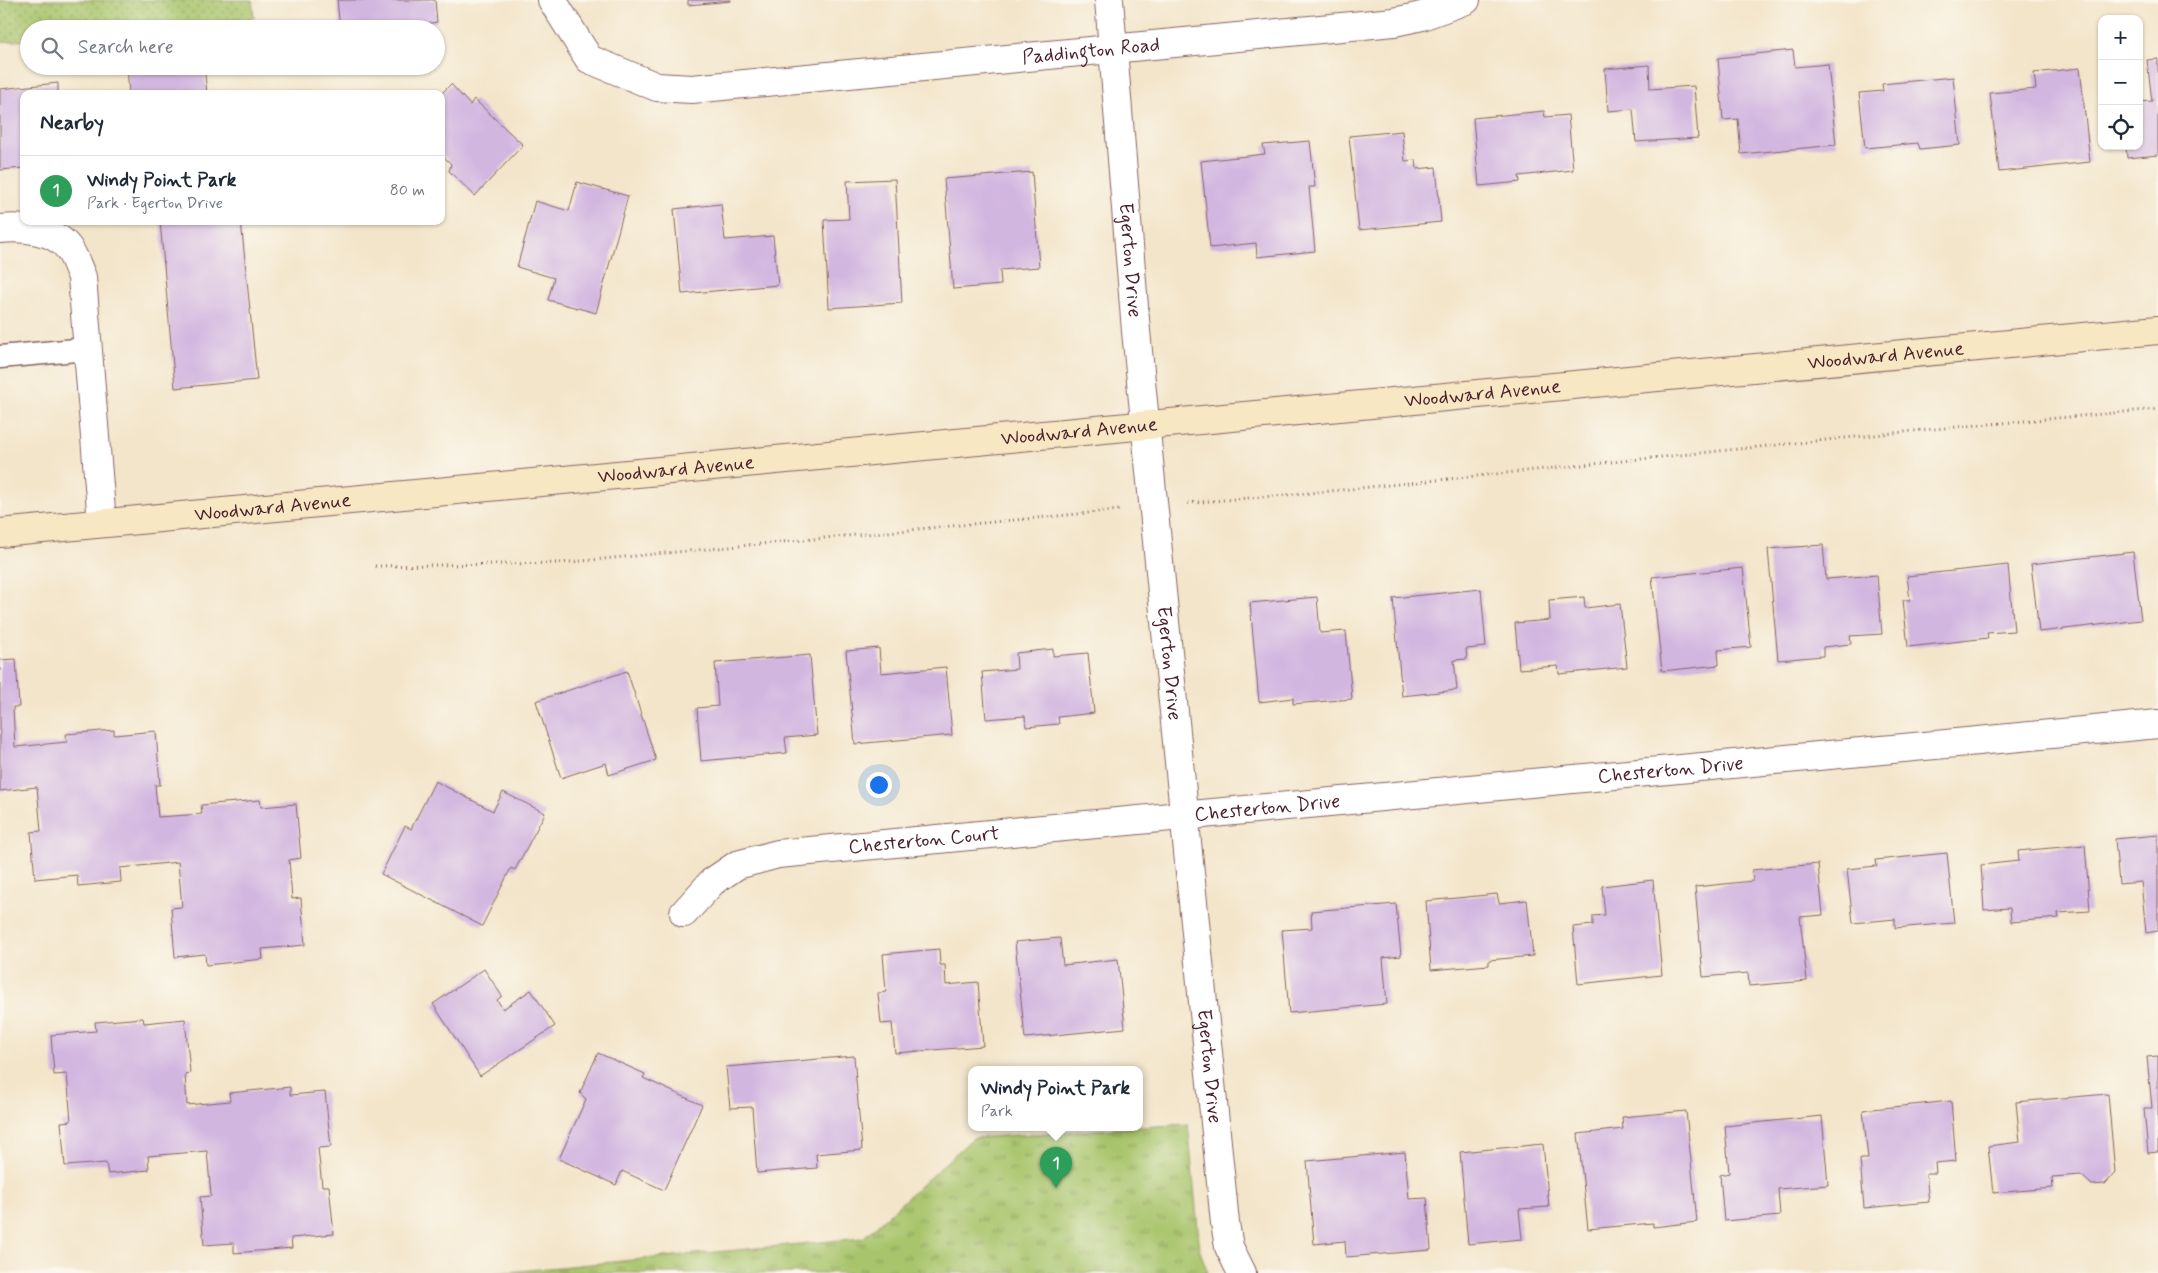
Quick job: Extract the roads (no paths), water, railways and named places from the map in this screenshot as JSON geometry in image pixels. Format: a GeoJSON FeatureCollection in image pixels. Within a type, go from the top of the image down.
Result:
{"type":"FeatureCollection","features":[{"type":"Feature","properties":{"kind":"main road","name":"Woodward Avenue"},"geometry":{"type":"LineString","coordinates":[[0,533],[2158,330]]}},
{"type":"Feature","properties":{"kind":"street","name":"Paddington Road"},"geometry":{"type":"LineString","coordinates":[[552,0],[555,8],[589,58],[657,87],[692,89],[1394,22],[1422,16],[1466,0]]}},
{"type":"Feature","properties":{"kind":"street","name":"Egerton Drive"},"geometry":{"type":"LineString","coordinates":[[1109,0],[1136,331],[1225,1223],[1229,1247],[1242,1273]]}},
{"type":"Feature","properties":{"kind":"street"},"geometry":{"type":"LineString","coordinates":[[0,229],[14,227],[46,232],[68,248],[82,277],[102,523]]}},
{"type":"Feature","properties":{"kind":"street","name":"Chesterton Drive"},"geometry":{"type":"LineString","coordinates":[[1184,816],[2158,724]]}},
{"type":"Feature","properties":{"kind":"street","name":"Chesterton Court"},"geometry":{"type":"LineString","coordinates":[[684,912],[712,882],[736,865],[778,854],[1184,816]]}},
{"type":"Feature","properties":{"kind":"lane"},"geometry":{"type":"LineString","coordinates":[[0,356],[87,349]]}},
{"type":"Feature","properties":{"kind":"place","name":"Windy Point Park"},"geometry":{"type":"Point","coordinates":[1056,1188]}}]}
